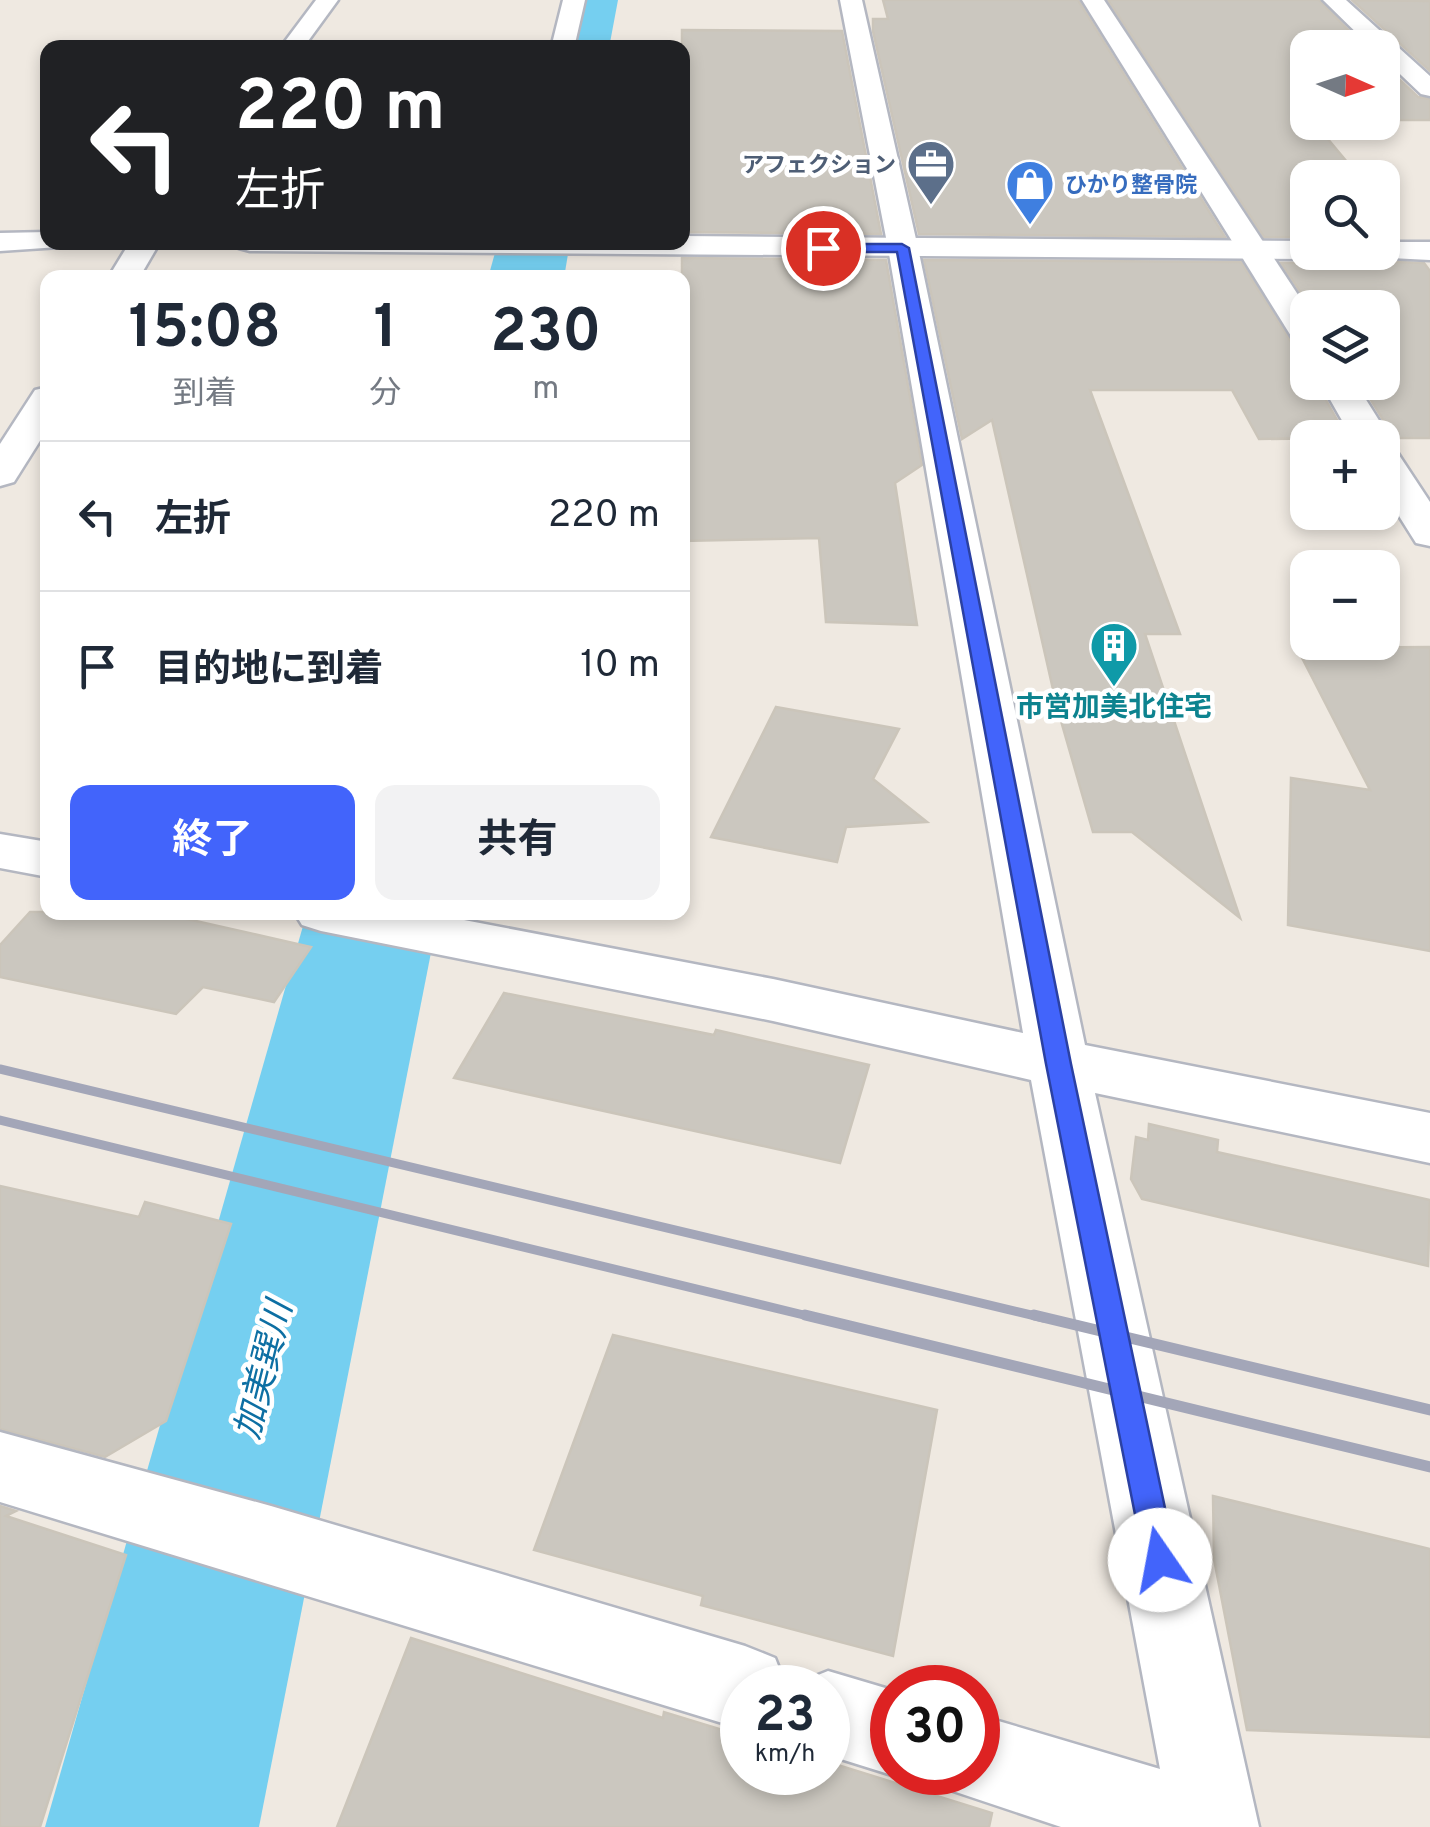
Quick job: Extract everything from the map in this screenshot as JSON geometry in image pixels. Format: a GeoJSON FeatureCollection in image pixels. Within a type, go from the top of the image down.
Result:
{"type":"FeatureCollection","features":[{"type":"Feature","properties":{"kind":"street"},"geometry":{"type":"LineString","coordinates":[[298,40],[327,0]]}},
{"type":"Feature","properties":{"kind":"street"},"geometry":{"type":"LineString","coordinates":[[564,40],[574,0]]}},
{"type":"Feature","properties":{"kind":"street"},"geometry":{"type":"LineString","coordinates":[[851,0],[1058,1064],[1215,1827]]}},
{"type":"Feature","properties":{"kind":"street"},"geometry":{"type":"LineString","coordinates":[[1093,0],[1290,307]]}},
{"type":"Feature","properties":{"kind":"street"},"geometry":{"type":"LineString","coordinates":[[1334,0],[1430,89]]}},
{"type":"Feature","properties":{"kind":"street"},"geometry":{"type":"LineString","coordinates":[[0,242],[40,242]]}},
{"type":"Feature","properties":{"kind":"street"},"geometry":{"type":"LineString","coordinates":[[690,247],[1290,250]]}},
{"type":"Feature","properties":{"kind":"street"},"geometry":{"type":"LineString","coordinates":[[1400,251],[1430,251]]}},
{"type":"Feature","properties":{"kind":"street"},"geometry":{"type":"LineString","coordinates":[[0,474],[40,411]]}},
{"type":"Feature","properties":{"kind":"street"},"geometry":{"type":"LineString","coordinates":[[1400,486],[1430,534]]}},
{"type":"Feature","properties":{"kind":"street"},"geometry":{"type":"LineString","coordinates":[[0,851],[40,858]]}},
{"type":"Feature","properties":{"kind":"street"},"geometry":{"type":"LineString","coordinates":[[353,920],[773,1000],[1058,1064],[1430,1138]]}},
{"type":"Feature","properties":{"kind":"street"},"geometry":{"type":"LineString","coordinates":[[0,1467],[271,1544],[720,1680]]}},
{"type":"Feature","properties":{"kind":"street"},"geometry":{"type":"LineString","coordinates":[[1000,1765],[1204,1827]]}},
{"type":"Feature","properties":{"kind":"building"},"geometry":{"type":"Polygon","coordinates":[[[883,0],[1078,0],[1225,237],[919,234],[873,31],[873,19],[888,19],[883,0]]]}},
{"type":"Feature","properties":{"kind":"building"},"geometry":{"type":"Polygon","coordinates":[[[1108,0],[1319,0],[1348,30],[1290,30],[1290,140],[1329,140],[1345,160],[1290,160],[1290,237],[1264,237],[1108,0]]]}},
{"type":"Feature","properties":{"kind":"building"},"geometry":{"type":"Polygon","coordinates":[[[1352,0],[1430,1],[1430,71],[1400,44],[1400,30],[1385,30],[1352,0]]]}},
{"type":"Feature","properties":{"kind":"building"},"geometry":{"type":"Polygon","coordinates":[[[682,30],[842,31],[881,234],[690,232],[690,40],[682,40],[682,30]]]}},
{"type":"Feature","properties":{"kind":"building"},"geometry":{"type":"Polygon","coordinates":[[[1400,80],[1418,97],[1430,99],[1430,120],[1400,120],[1400,80]]]}},
{"type":"Feature","properties":{"kind":"building"},"geometry":{"type":"Polygon","coordinates":[[[682,258],[886,260],[922,465],[895,483],[917,625],[826,622],[819,538],[690,541],[690,270],[682,270],[682,258]]]}},
{"type":"Feature","properties":{"kind":"building"},"geometry":{"type":"Polygon","coordinates":[[[924,260],[1241,262],[1290,340],[1290,400],[1326,400],[1337,420],[1290,420],[1290,439],[1259,439],[1232,390],[1090,390],[1180,634],[1145,634],[1240,918],[1132,832],[1093,832],[1057,707],[992,420],[962,439],[924,260]]]}},
{"type":"Feature","properties":{"kind":"building"},"geometry":{"type":"Polygon","coordinates":[[[1400,262],[1424,263],[1430,271],[1430,438],[1400,438],[1400,420],[1383,420],[1371,400],[1400,400],[1400,290],[1299,290],[1281,263],[1290,263],[1290,270],[1400,270],[1400,262]]]}},
{"type":"Feature","properties":{"kind":"building"},"geometry":{"type":"Polygon","coordinates":[[[1400,647],[1430,647],[1430,951],[1288,925],[1291,778],[1370,790],[1303,660],[1400,660],[1400,647]]]}},
{"type":"Feature","properties":{"kind":"building"},"geometry":{"type":"Polygon","coordinates":[[[776,707],[899,729],[873,779],[927,822],[846,827],[837,862],[711,837],[776,707]]]}},
{"type":"Feature","properties":{"kind":"building"},"geometry":{"type":"Polygon","coordinates":[[[30,912],[40,912],[40,920],[191,920],[311,947],[274,1002],[203,987],[176,1014],[0,977],[0,945],[30,912]]]}},
{"type":"Feature","properties":{"kind":"building"},"geometry":{"type":"Polygon","coordinates":[[[504,993],[714,1035],[716,1030],[869,1065],[840,1163],[454,1078],[504,993]]]}},
{"type":"Feature","properties":{"kind":"building"},"geometry":{"type":"Polygon","coordinates":[[[1149,1124],[1218,1140],[1217,1152],[1430,1200],[1428,1266],[1142,1199],[1131,1179],[1136,1137],[1148,1140],[1149,1124]]]}},
{"type":"Feature","properties":{"kind":"building"},"geometry":{"type":"Polygon","coordinates":[[[0,1186],[139,1217],[145,1202],[231,1224],[166,1421],[105,1457],[0,1429],[0,1186]]]}},
{"type":"Feature","properties":{"kind":"building"},"geometry":{"type":"Polygon","coordinates":[[[613,1335],[937,1410],[893,1656],[701,1605],[703,1596],[534,1550],[613,1335]]]}},
{"type":"Feature","properties":{"kind":"building"},"geometry":{"type":"Polygon","coordinates":[[[1213,1496],[1430,1549],[1430,1737],[1247,1730],[1214,1559],[1213,1496]]]}},
{"type":"Feature","properties":{"kind":"building"},"geometry":{"type":"Polygon","coordinates":[[[0,1506],[16,1511],[6,1516],[126,1555],[40,1827],[0,1827],[0,1506]]]}},
{"type":"Feature","properties":{"kind":"building"},"geometry":{"type":"Polygon","coordinates":[[[411,1638],[663,1718],[664,1712],[720,1729],[720,1795],[850,1795],[850,1769],[870,1775],[870,1795],[934,1795],[992,1813],[989,1827],[337,1827],[411,1638]]]}},
{"type":"Feature","properties":{"kind":"waterway","name":"加美巽川"},"geometry":{"type":"LineString","coordinates":[[583,40],[593,0]]}},
{"type":"Feature","properties":{"kind":"waterway","name":"加美巽川"},"geometry":{"type":"LineString","coordinates":[[528,270],[532,250]]}},
{"type":"Feature","properties":{"kind":"waterway","name":"加美巽川"},"geometry":{"type":"LineString","coordinates":[[152,1827],[371,920]]}},
{"type":"Feature","properties":{"kind":"railway"},"geometry":{"type":"LineString","coordinates":[[0,1069],[1044,1318]]}},
{"type":"Feature","properties":{"kind":"railway"},"geometry":{"type":"LineString","coordinates":[[0,1120],[816,1318]]}},
{"type":"Feature","properties":{"kind":"railway"},"geometry":{"type":"LineString","coordinates":[[805,1315],[1430,1467]]}},
{"type":"Feature","properties":{"kind":"railway"},"geometry":{"type":"LineString","coordinates":[[1034,1315],[1430,1410]]}},
{"type":"Feature","properties":{"kind":"place","name":"アフェクション"},"geometry":{"type":"Point","coordinates":[931,206]}},
{"type":"Feature","properties":{"kind":"place","name":"ひかり整骨院"},"geometry":{"type":"Point","coordinates":[1030,226]}},
{"type":"Feature","properties":{"kind":"place","name":"市営加美北住宅"},"geometry":{"type":"Point","coordinates":[1114,688]}},
{"type":"Feature","properties":{"kind":"route"},"geometry":{"type":"LineString","coordinates":[[823,248],[902,248],[1058,1064],[1160,1560]]}}]}
